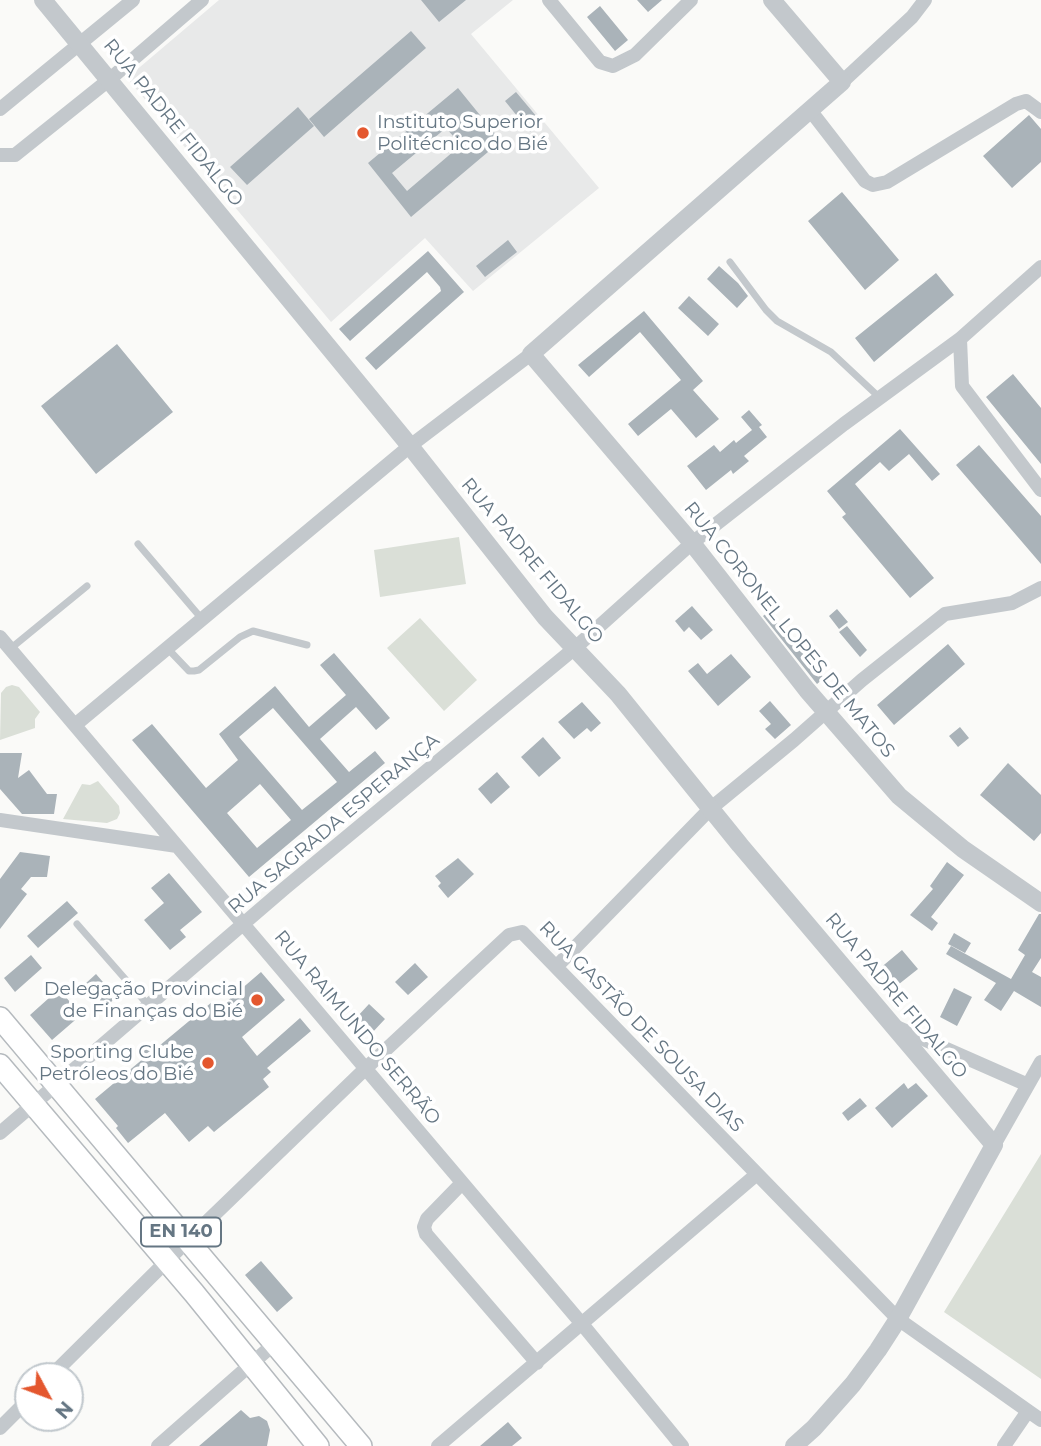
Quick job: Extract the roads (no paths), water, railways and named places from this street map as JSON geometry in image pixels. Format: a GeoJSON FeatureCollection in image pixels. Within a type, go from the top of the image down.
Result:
{"type":"FeatureCollection","features":[{"type":"Feature","properties":{"kind":"main road","name":"EN 140"},"geometry":{"type":"LineString","coordinates":[[0,1018],[361,1446]]}},
{"type":"Feature","properties":{"kind":"main road","name":"EN 140"},"geometry":{"type":"LineString","coordinates":[[0,1065],[253,1364],[318,1446]]}},
{"type":"Feature","properties":{"kind":"main road"},"geometry":{"type":"LineString","coordinates":[[89,1168],[111,1151]]}},
{"type":"Feature","properties":{"kind":"main road"},"geometry":{"type":"LineString","coordinates":[[113,1198],[136,1180]]}},
{"type":"Feature","properties":{"kind":"street","name":"RUA PADRE FIDALGO"},"geometry":{"type":"LineString","coordinates":[[43,0],[410,446],[545,617],[618,694],[710,809],[995,1145]]}},
{"type":"Feature","properties":{"kind":"street"},"geometry":{"type":"LineString","coordinates":[[0,109],[133,0]]}},
{"type":"Feature","properties":{"kind":"street"},"geometry":{"type":"LineString","coordinates":[[0,155],[15,155],[110,79],[202,0]]}},
{"type":"Feature","properties":{"kind":"street"},"geometry":{"type":"LineString","coordinates":[[549,0],[600,62],[613,66],[635,55],[691,0]]}},
{"type":"Feature","properties":{"kind":"street"},"geometry":{"type":"LineString","coordinates":[[772,0],[842,82]]}},
{"type":"Feature","properties":{"kind":"street"},"geometry":{"type":"LineString","coordinates":[[75,725],[410,446],[531,354],[842,82],[912,17],[925,0]]}},
{"type":"Feature","properties":{"kind":"street"},"geometry":{"type":"LineString","coordinates":[[810,110],[865,181],[873,185],[887,181],[1016,104],[1026,102],[1041,112]]}},
{"type":"Feature","properties":{"kind":"street","name":"RUA SAGRADA ESPERANÇA"},"geometry":{"type":"LineString","coordinates":[[0,1133],[285,888],[575,648],[692,543],[879,397],[960,338],[1041,267]]}},
{"type":"Feature","properties":{"kind":"street"},"geometry":{"type":"LineString","coordinates":[[960,338],[962,386],[1041,490]]}},
{"type":"Feature","properties":{"kind":"street","name":"RUA CORONEL LOPES DE MATOS"},"geometry":{"type":"LineString","coordinates":[[531,354],[692,543],[807,690],[899,796],[963,849],[1041,903]]}},
{"type":"Feature","properties":{"kind":"street"},"geometry":{"type":"LineString","coordinates":[[557,966],[710,809],[862,680],[945,614],[1012,603],[1041,588]]}},
{"type":"Feature","properties":{"kind":"street","name":"RUA RAIMUNDO SERRÃO"},"geometry":{"type":"LineString","coordinates":[[0,637],[245,924],[682,1446]]}},
{"type":"Feature","properties":{"kind":"street"},"geometry":{"type":"LineString","coordinates":[[0,819],[177,846]]}},
{"type":"Feature","properties":{"kind":"street","name":"RUA GASTÃO DE SOUSA DIAS"},"geometry":{"type":"LineString","coordinates":[[65,1362],[365,1070],[509,935],[522,932],[898,1319],[1041,1420]]}},
{"type":"Feature","properties":{"kind":"street"},"geometry":{"type":"LineString","coordinates":[[894,1026],[1028,1085]]}},
{"type":"Feature","properties":{"kind":"street"},"geometry":{"type":"LineString","coordinates":[[794,1446],[853,1384],[898,1319],[1041,1062]]}},
{"type":"Feature","properties":{"kind":"street"},"geometry":{"type":"LineString","coordinates":[[439,1446],[757,1174]]}},
{"type":"Feature","properties":{"kind":"street"},"geometry":{"type":"LineString","coordinates":[[462,1183],[427,1219],[424,1227],[426,1234],[537,1363]]}},
{"type":"Feature","properties":{"kind":"street"},"geometry":{"type":"LineString","coordinates":[[158,1446],[274,1344]]}},
{"type":"Feature","properties":{"kind":"street"},"geometry":{"type":"LineString","coordinates":[[1004,1446],[1028,1411]]}},
{"type":"Feature","properties":{"kind":"street"},"geometry":{"type":"LineString","coordinates":[[0,1428],[14,1414]]}},
{"type":"Feature","properties":{"kind":"lane"},"geometry":{"type":"LineString","coordinates":[[730,262],[777,321],[831,352],[879,397]]}},
{"type":"Feature","properties":{"kind":"lane"},"geometry":{"type":"LineString","coordinates":[[138,544],[202,619]]}},
{"type":"Feature","properties":{"kind":"lane"},"geometry":{"type":"LineString","coordinates":[[10,649],[87,586]]}},
{"type":"Feature","properties":{"kind":"lane"},"geometry":{"type":"LineString","coordinates":[[168,649],[190,671],[194,671],[199,670],[240,636],[253,631],[307,645]]}},
{"type":"Feature","properties":{"kind":"lane"},"geometry":{"type":"LineString","coordinates":[[77,925],[149,1006]]}},
{"type":"Feature","properties":{"kind":"place","name":"Instituto Superior Politécnico do Bié"},"geometry":{"type":"Point","coordinates":[363,133]}},
{"type":"Feature","properties":{"kind":"place","name":"Delegação Provincial de Finanças do Bié"},"geometry":{"type":"Point","coordinates":[257,1000]}},
{"type":"Feature","properties":{"kind":"place","name":"Sporting Clube Petróleos do Bié"},"geometry":{"type":"Point","coordinates":[208,1063]}}]}
